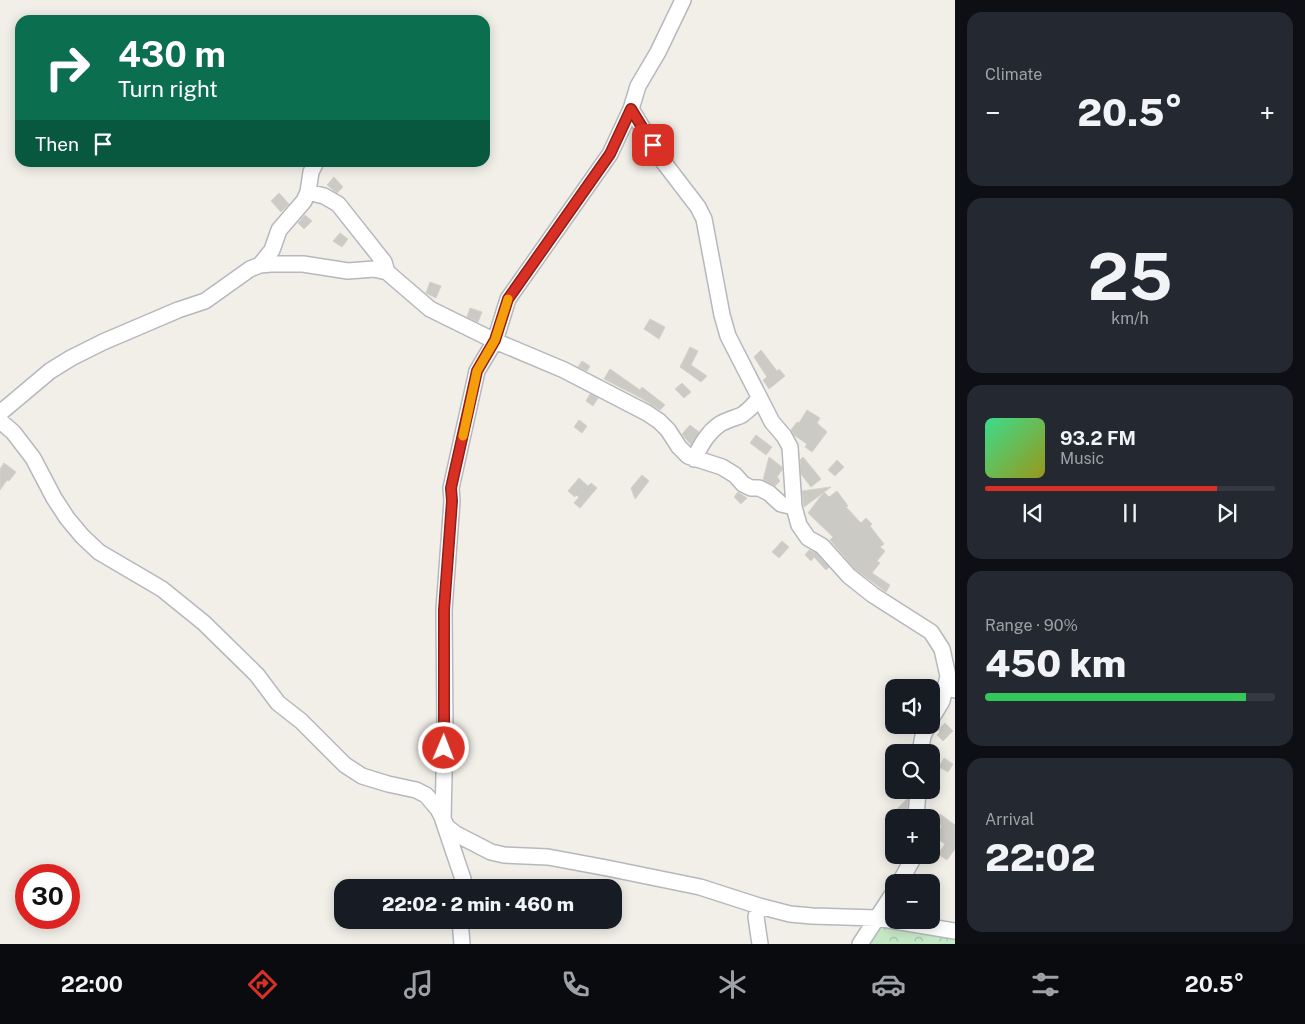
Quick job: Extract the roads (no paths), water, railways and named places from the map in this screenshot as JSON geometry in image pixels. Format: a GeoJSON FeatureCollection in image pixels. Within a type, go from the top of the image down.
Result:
{"type":"FeatureCollection","features":[{"type":"Feature","properties":{"kind":"street"},"geometry":{"type":"LineString","coordinates":[[463,879],[443,820],[445,730],[444,610],[451,488],[477,371],[495,340],[508,299],[610,154],[631,109],[638,86],[658,52],[684,0]]}},
{"type":"Feature","properties":{"kind":"street"},"geometry":{"type":"LineString","coordinates":[[631,109],[662,160],[698,207],[704,219],[722,315],[728,336],[772,422],[784,436],[790,447],[794,507],[799,525],[808,538],[822,546],[849,576],[873,595],[931,632],[942,649],[948,676],[955,690]]}},
{"type":"Feature","properties":{"kind":"street"},"geometry":{"type":"LineString","coordinates":[[260,265],[272,250],[279,230],[304,201],[314,167]]}},
{"type":"Feature","properties":{"kind":"street"},"geometry":{"type":"LineString","coordinates":[[308,192],[324,196],[338,204],[384,262],[387,272]]}},
{"type":"Feature","properties":{"kind":"street"},"geometry":{"type":"LineString","coordinates":[[0,413],[50,371],[71,358],[178,310],[205,301],[250,269],[260,265],[303,264],[348,271],[374,269],[387,272],[430,309],[564,370],[647,413],[668,430],[679,447],[688,456],[722,467],[735,475],[743,484],[751,488],[759,488],[769,493],[781,504],[794,507]]}},
{"type":"Feature","properties":{"kind":"street"},"geometry":{"type":"LineString","coordinates":[[694,459],[703,441],[711,432],[721,423],[750,409],[759,398]]}},
{"type":"Feature","properties":{"kind":"street"},"geometry":{"type":"LineString","coordinates":[[0,421],[13,432],[33,458],[67,518],[99,552],[162,589],[204,622],[257,675],[278,703],[301,721],[345,765],[362,776],[416,790],[426,795],[438,809],[447,827],[456,834],[491,852],[504,855],[548,857],[700,887],[790,914],[878,918],[955,931]]}},
{"type":"Feature","properties":{"kind":"street"},"geometry":{"type":"LineString","coordinates":[[940,704],[948,676]]}},
{"type":"Feature","properties":{"kind":"street"},"geometry":{"type":"LineString","coordinates":[[759,906],[756,918],[760,944]]}},
{"type":"Feature","properties":{"kind":"street"},"geometry":{"type":"LineString","coordinates":[[860,944],[885,907]]}},
{"type":"Feature","properties":{"kind":"street"},"geometry":{"type":"LineString","coordinates":[[461,929],[462,944]]}}]}
